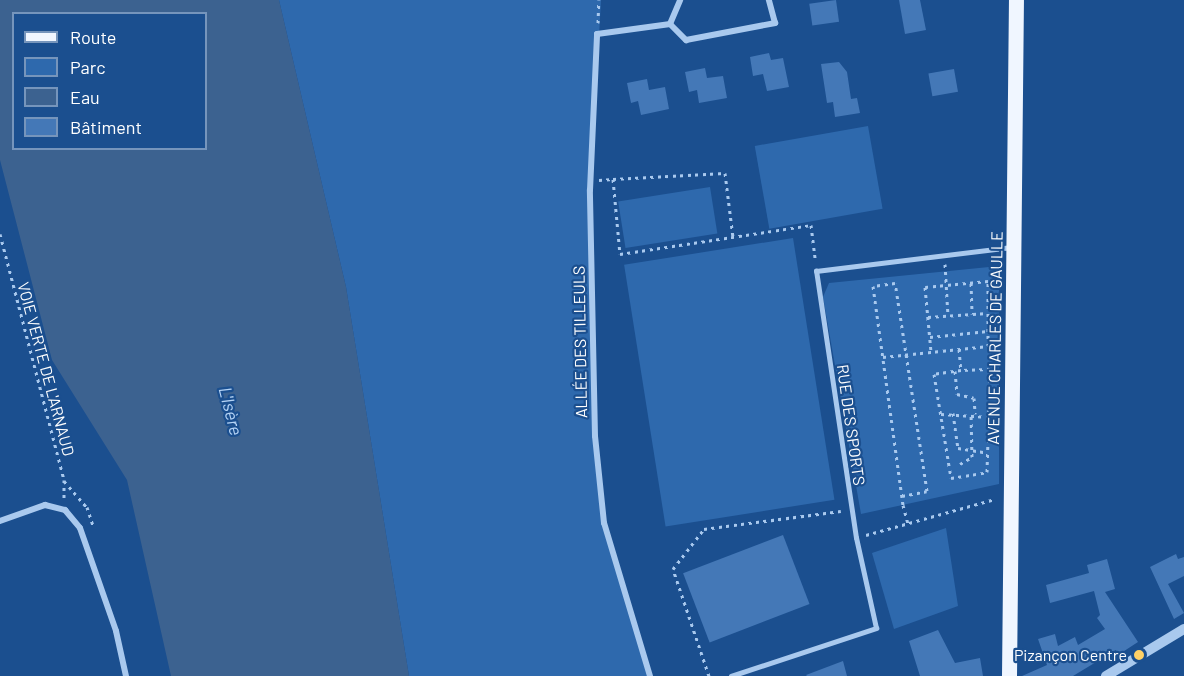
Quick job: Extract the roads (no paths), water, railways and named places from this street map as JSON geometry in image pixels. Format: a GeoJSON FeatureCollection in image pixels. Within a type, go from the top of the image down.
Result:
{"type":"FeatureCollection","features":[{"type":"Feature","properties":{"kind":"main road","name":"AVENUE CHARLES DE GAULLE"},"geometry":{"type":"LineString","coordinates":[[1009,676],[1016,0]]}},
{"type":"Feature","properties":{"kind":"street"},"geometry":{"type":"LineString","coordinates":[[680,0],[670,24],[686,40],[775,23],[769,0]]}},
{"type":"Feature","properties":{"kind":"street","name":"ALLÉE DES TILLEULS"},"geometry":{"type":"LineString","coordinates":[[650,676],[604,523],[596,435],[591,180],[597,34],[670,24]]}},
{"type":"Feature","properties":{"kind":"street"},"geometry":{"type":"LineString","coordinates":[[0,521],[45,505],[65,510],[80,528],[116,631],[126,676]]}},
{"type":"Feature","properties":{"kind":"street"},"geometry":{"type":"LineString","coordinates":[[1106,676],[1184,629]]}},
{"type":"Feature","properties":{"kind":"lane","name":"RUE DES SPORTS"},"geometry":{"type":"LineString","coordinates":[[731,676],[876,628],[851,510],[816,271],[1014,247]]}},
{"type":"Feature","properties":{"kind":"water","name":"L'Isère"},"geometry":{"type":"Polygon","coordinates":[[[0,0],[279,0],[346,287],[409,676],[171,676],[127,480],[52,360],[0,160],[0,0]]]}},
{"type":"Feature","properties":{"kind":"place","name":"Pizançon Centre"},"geometry":{"type":"Point","coordinates":[1139,655]}}]}
